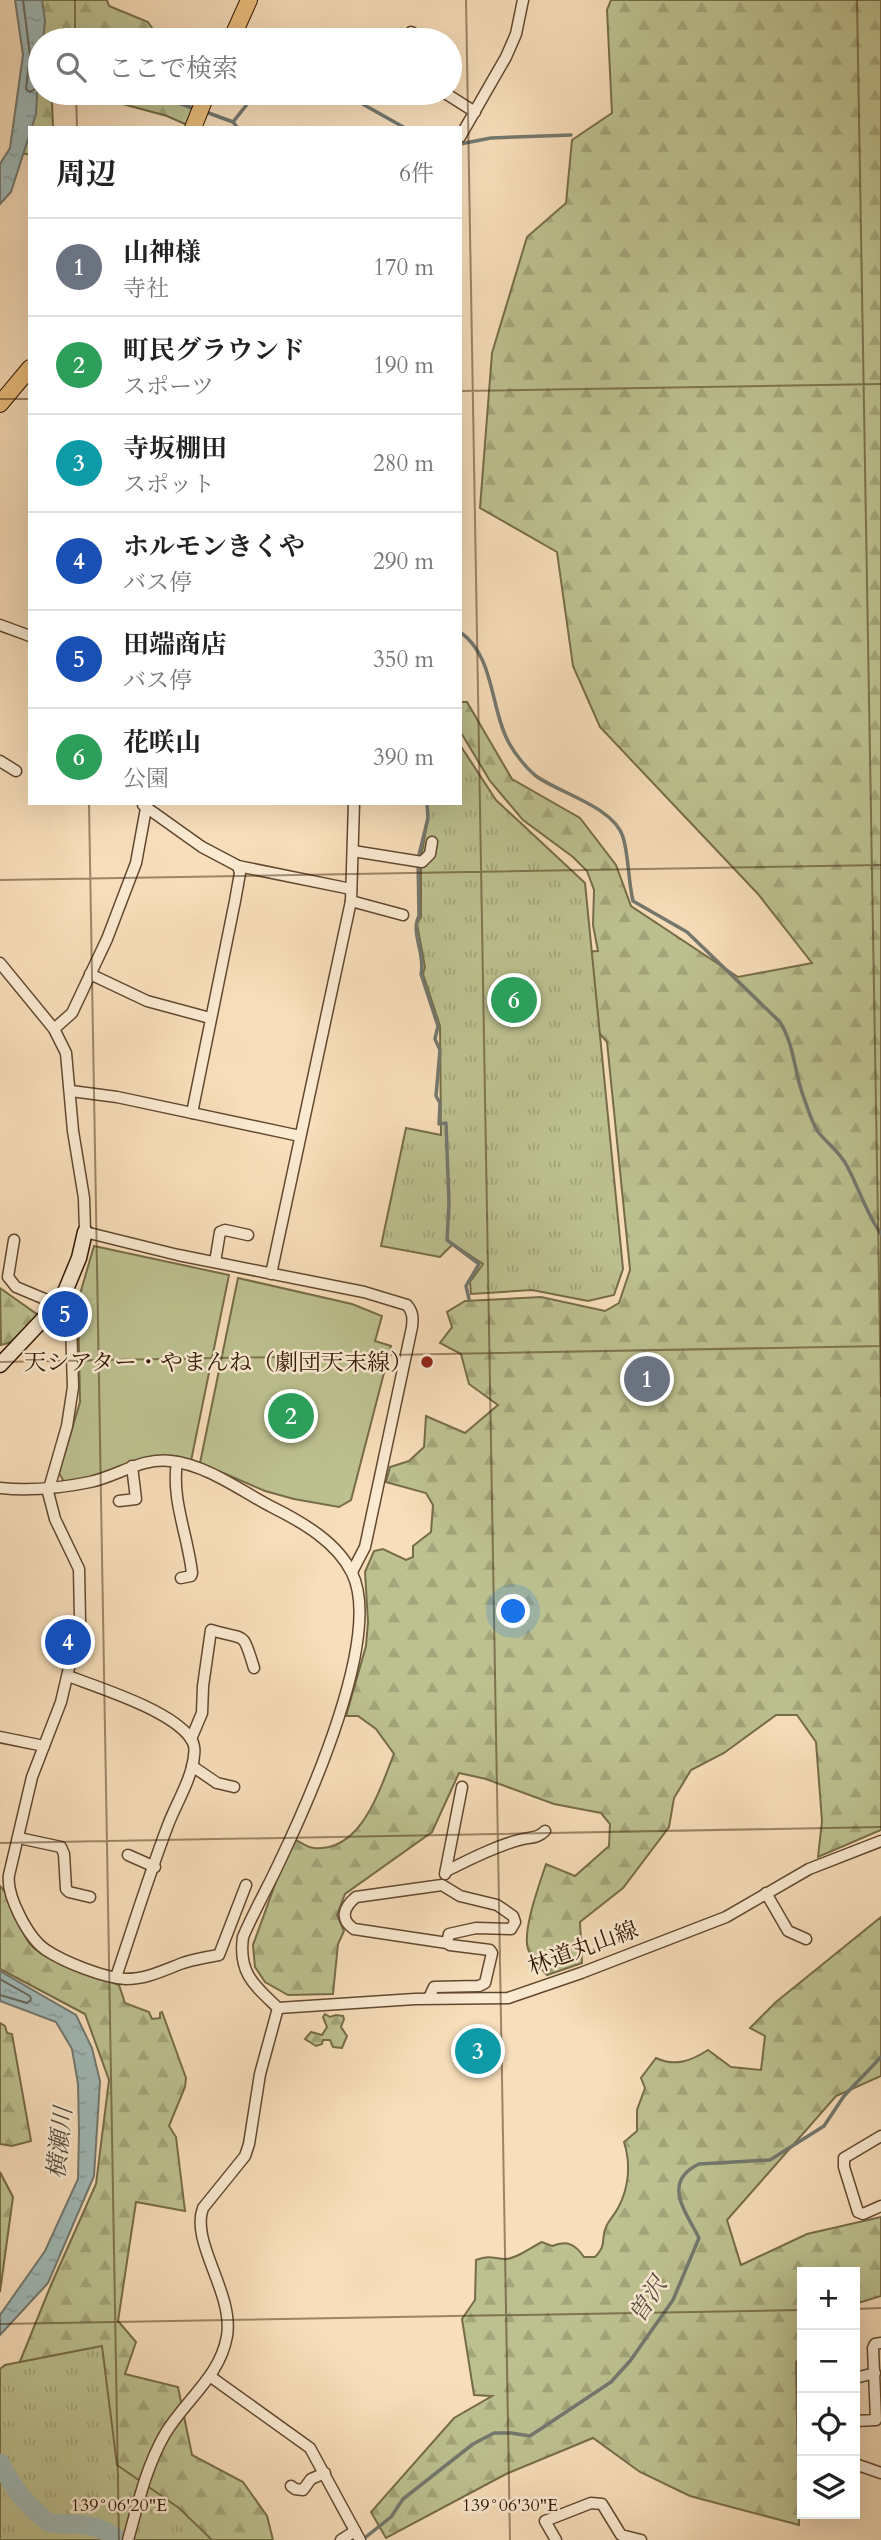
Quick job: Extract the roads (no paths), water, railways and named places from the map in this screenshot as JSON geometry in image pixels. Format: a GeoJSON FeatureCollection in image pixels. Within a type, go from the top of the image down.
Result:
{"type":"FeatureCollection","features":[{"type":"Feature","properties":{"kind":"main road"},"geometry":{"type":"LineString","coordinates":[[236,28],[249,0]]}},
{"type":"Feature","properties":{"kind":"main road"},"geometry":{"type":"LineString","coordinates":[[0,404],[28,370]]}},
{"type":"Feature","properties":{"kind":"street"},"geometry":{"type":"LineString","coordinates":[[462,135],[506,57],[516,34],[523,0]]}},
{"type":"Feature","properties":{"kind":"street"},"geometry":{"type":"LineString","coordinates":[[462,104],[475,112]]}},
{"type":"Feature","properties":{"kind":"street"},"geometry":{"type":"LineString","coordinates":[[0,626],[28,635]]}},
{"type":"Feature","properties":{"kind":"street"},"geometry":{"type":"LineString","coordinates":[[0,761],[16,771]]}},
{"type":"Feature","properties":{"kind":"street"},"geometry":{"type":"LineString","coordinates":[[54,1029],[72,1013],[107,939],[136,863],[145,805],[202,847],[238,866],[351,889]]}},
{"type":"Feature","properties":{"kind":"street"},"geometry":{"type":"LineString","coordinates":[[271,1274],[351,901],[354,805]]}},
{"type":"Feature","properties":{"kind":"street"},"geometry":{"type":"LineString","coordinates":[[353,851],[422,862],[430,854],[432,842]]}},
{"type":"Feature","properties":{"kind":"street"},"geometry":{"type":"LineString","coordinates":[[192,1112],[240,873],[238,866]]}},
{"type":"Feature","properties":{"kind":"street"},"geometry":{"type":"LineString","coordinates":[[351,901],[403,915]]}},
{"type":"Feature","properties":{"kind":"street"},"geometry":{"type":"LineString","coordinates":[[0,963],[54,1029],[66,1053],[73,1131],[84,1198],[85,1232],[79,1258],[61,1302],[0,1365]]}},
{"type":"Feature","properties":{"kind":"street"},"geometry":{"type":"LineString","coordinates":[[90,974],[147,1001],[210,1018]]}},
{"type":"Feature","properties":{"kind":"street"},"geometry":{"type":"LineString","coordinates":[[71,1091],[104,1094],[300,1136]]}},
{"type":"Feature","properties":{"kind":"street"},"geometry":{"type":"LineString","coordinates":[[215,1262],[220,1232],[225,1230],[248,1235]]}},
{"type":"Feature","properties":{"kind":"street"},"geometry":{"type":"LineString","coordinates":[[85,1232],[364,1292],[407,1305],[413,1317],[365,1546],[352,1572]]}},
{"type":"Feature","properties":{"kind":"street"},"geometry":{"type":"LineString","coordinates":[[14,1240],[8,1277],[16,1287],[61,1302],[71,1324],[73,1387],[67,1426],[48,1497],[55,1519],[79,1569],[80,1621],[55,1722],[32,1777],[19,1838],[4,1882],[21,1916],[44,1949],[81,1966],[127,1979],[151,1975],[194,1960],[219,1955],[246,1885]]}},
{"type":"Feature","properties":{"kind":"street"},"geometry":{"type":"LineString","coordinates":[[0,1488],[16,1490],[89,1482],[132,1466],[160,1460],[199,1468],[310,1526],[352,1572],[359,1598],[360,1633],[345,1699],[316,1778],[282,1858],[243,1937],[242,1962],[245,1971],[260,1991],[278,2008],[260,2074],[245,2156],[201,2214],[202,2232],[227,2308],[225,2347],[211,2377],[188,2401],[164,2435],[143,2485],[128,2540]]}},
{"type":"Feature","properties":{"kind":"street"},"geometry":{"type":"LineString","coordinates":[[177,1462],[176,1492],[192,1573],[191,1576],[181,1578]]}},
{"type":"Feature","properties":{"kind":"street"},"geometry":{"type":"LineString","coordinates":[[119,1501],[136,1499],[132,1466]]}},
{"type":"Feature","properties":{"kind":"street"},"geometry":{"type":"LineString","coordinates":[[191,1739],[202,1713],[202,1686],[211,1630],[240,1636],[245,1641],[254,1668]]}},
{"type":"Feature","properties":{"kind":"street"},"geometry":{"type":"LineString","coordinates":[[68,1676],[158,1713],[191,1739],[195,1754],[116,1977]]}},
{"type":"Feature","properties":{"kind":"street"},"geometry":{"type":"LineString","coordinates":[[0,1737],[44,1746]]}},
{"type":"Feature","properties":{"kind":"street"},"geometry":{"type":"LineString","coordinates":[[192,1766],[217,1783],[234,1787]]}},
{"type":"Feature","properties":{"kind":"street"},"geometry":{"type":"LineString","coordinates":[[442,1885],[462,1787]]}},
{"type":"Feature","properties":{"kind":"street"},"geometry":{"type":"LineString","coordinates":[[446,1871],[484,1852],[521,1839],[537,1837],[545,1831]]}},
{"type":"Feature","properties":{"kind":"street"},"geometry":{"type":"LineString","coordinates":[[19,1838],[61,1847],[64,1854],[66,1889],[89,1897]]}},
{"type":"Feature","properties":{"kind":"street","name":"林道丸山線"},"geometry":{"type":"LineString","coordinates":[[278,2008],[429,1998],[508,1998],[726,1917],[809,1869],[881,1841]]}},
{"type":"Feature","properties":{"kind":"street"},"geometry":{"type":"LineString","coordinates":[[128,1855],[155,1867]]}},
{"type":"Feature","properties":{"kind":"street"},"geometry":{"type":"LineString","coordinates":[[429,1998],[434,1987],[479,1986],[485,1983],[492,1953],[490,1950],[354,1929],[346,1924],[346,1905],[356,1897],[442,1885],[460,1896],[505,1909],[513,1916],[515,1922],[511,1929],[489,1927],[454,1932],[449,1934],[447,1943]]}},
{"type":"Feature","properties":{"kind":"street"},"geometry":{"type":"LineString","coordinates":[[766,1893],[788,1931],[806,1939]]}},
{"type":"Feature","properties":{"kind":"street"},"geometry":{"type":"LineString","coordinates":[[881,2136],[844,2158],[844,2167],[858,2211],[863,2214],[881,2206]]}},
{"type":"Feature","properties":{"kind":"street"},"geometry":{"type":"LineString","coordinates":[[860,2421],[876,2420],[873,2348],[875,2344],[881,2343]]}},
{"type":"Feature","properties":{"kind":"street"},"geometry":{"type":"LineString","coordinates":[[860,2377],[874,2373]]}},
{"type":"Feature","properties":{"kind":"street"},"geometry":{"type":"LineString","coordinates":[[211,2377],[310,2448],[357,2535],[341,2540]]}},
{"type":"Feature","properties":{"kind":"street"},"geometry":{"type":"LineString","coordinates":[[860,2466],[881,2473]]}},
{"type":"Feature","properties":{"kind":"street"},"geometry":{"type":"LineString","coordinates":[[290,2486],[303,2490],[311,2479],[325,2473]]}},
{"type":"Feature","properties":{"kind":"street"},"geometry":{"type":"LineString","coordinates":[[556,2540],[545,2521],[591,2503],[602,2504],[621,2535],[640,2540]]}},
{"type":"Feature","properties":{"kind":"water"},"geometry":{"type":"Polygon","coordinates":[[[15,0],[42,0],[44,28],[28,28],[28,105],[36,105],[36,114],[32,126],[28,126],[28,139],[11,192],[0,204],[0,164],[10,148],[23,55],[15,0]]]}},
{"type":"Feature","properties":{"kind":"water"},"geometry":{"type":"Polygon","coordinates":[[[0,1971],[76,2015],[92,2048],[100,2081],[94,2176],[48,2283],[0,2335],[0,2315],[45,2251],[78,2179],[79,2131],[78,2084],[72,2049],[56,2022],[0,2001],[0,1971]]]}},
{"type":"Feature","properties":{"kind":"water"},"geometry":{"type":"Polygon","coordinates":[[[0,2454],[17,2487],[57,2519],[99,2523],[130,2540],[114,2540],[83,2528],[52,2526],[10,2492],[0,2471],[0,2454]]]}},
{"type":"Feature","properties":{"kind":"waterway"},"geometry":{"type":"LineString","coordinates":[[184,105],[195,109]]}},
{"type":"Feature","properties":{"kind":"waterway"},"geometry":{"type":"LineString","coordinates":[[233,122],[246,105]]}},
{"type":"Feature","properties":{"kind":"waterway"},"geometry":{"type":"LineString","coordinates":[[364,105],[401,126]]}},
{"type":"Feature","properties":{"kind":"waterway"},"geometry":{"type":"LineString","coordinates":[[206,112],[233,122],[236,126]]}},
{"type":"Feature","properties":{"kind":"waterway"},"geometry":{"type":"LineString","coordinates":[[462,144],[491,138],[571,135]]}},
{"type":"Feature","properties":{"kind":"waterway"},"geometry":{"type":"LineString","coordinates":[[462,634],[480,655],[503,729],[521,761],[536,776],[598,809],[618,826],[625,845],[633,901],[687,932],[780,1022],[789,1040],[801,1089],[814,1125],[844,1161],[881,1234]]}},
{"type":"Feature","properties":{"kind":"waterway"},"geometry":{"type":"LineString","coordinates":[[427,805],[428,818],[418,859],[419,916],[416,930],[422,959],[421,974],[438,1026],[435,1039],[440,1050],[436,1096],[440,1103],[439,1124],[446,1123],[449,1203],[447,1240],[479,1264],[466,1286],[469,1299]]}},
{"type":"Feature","properties":{"kind":"waterway","name":"曽沢"},"geometry":{"type":"LineString","coordinates":[[362,2540],[391,2517],[403,2499],[473,2444],[494,2433],[530,2436],[611,2382],[630,2361],[673,2300],[699,2238],[680,2198],[681,2180],[688,2171],[699,2164],[770,2160],[824,2126],[844,2096],[881,2057]]}},
{"type":"Feature","properties":{"kind":"waterway","name":"横瀬川"},"geometry":{"type":"LineString","coordinates":[[0,2463],[21,2496],[49,2523],[93,2527],[119,2540]]}},
{"type":"Feature","properties":{"kind":"place","name":"花咲山"},"geometry":{"type":"Point","coordinates":[514,1000]}},
{"type":"Feature","properties":{"kind":"place","name":"田端商店"},"geometry":{"type":"Point","coordinates":[65,1314]}},
{"type":"Feature","properties":{"kind":"place","name":"天シアター・やまんね（劇団天末線）"},"geometry":{"type":"Point","coordinates":[427,1362]}},
{"type":"Feature","properties":{"kind":"place","name":"山神様"},"geometry":{"type":"Point","coordinates":[647,1379]}},
{"type":"Feature","properties":{"kind":"place","name":"町民グラウンド"},"geometry":{"type":"Point","coordinates":[291,1416]}},
{"type":"Feature","properties":{"kind":"place","name":"ホルモンきくや"},"geometry":{"type":"Point","coordinates":[68,1642]}},
{"type":"Feature","properties":{"kind":"place","name":"寺坂棚田"},"geometry":{"type":"Point","coordinates":[478,2051]}}]}
